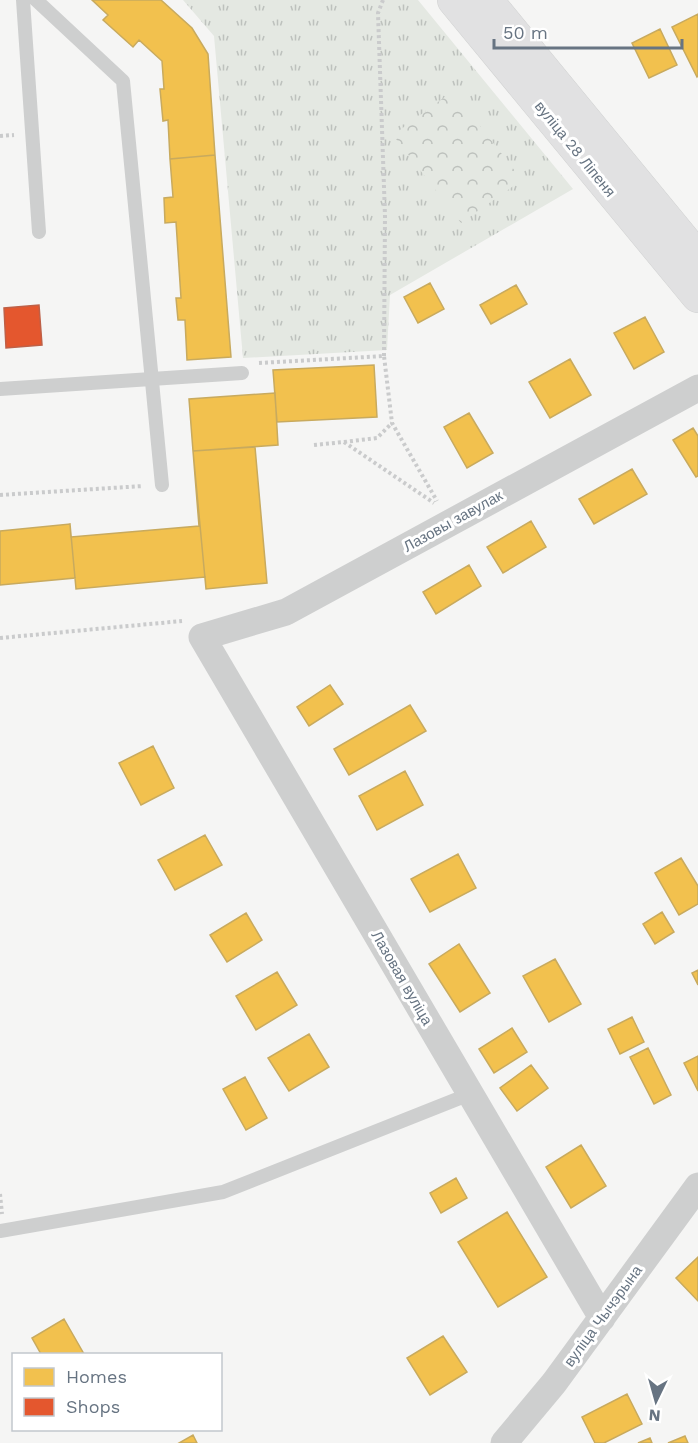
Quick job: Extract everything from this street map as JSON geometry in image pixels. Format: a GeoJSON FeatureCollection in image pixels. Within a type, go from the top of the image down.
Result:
{"type":"FeatureCollection","features":[{"type":"Feature","properties":{"kind":"main road","name":"вуліца 28 Ліпеня"},"geometry":{"type":"LineString","coordinates":[[454,0],[698,296]]}},
{"type":"Feature","properties":{"kind":"main road","name":"вуліца 28 Ліпеня"},"geometry":{"type":"LineString","coordinates":[[486,0],[698,258]]}},
{"type":"Feature","properties":{"kind":"street","name":"Лазовы завулак"},"geometry":{"type":"LineString","coordinates":[[196,629],[286,612],[698,387]]}},
{"type":"Feature","properties":{"kind":"street","name":"Лазовая вуліца"},"geometry":{"type":"LineString","coordinates":[[196,629],[602,1318]]}},
{"type":"Feature","properties":{"kind":"street","name":"вуліца Чычэрына"},"geometry":{"type":"LineString","coordinates":[[504,1443],[602,1318],[698,1186]]}},
{"type":"Feature","properties":{"kind":"lane"},"geometry":{"type":"LineString","coordinates":[[23,0],[39,232]]}},
{"type":"Feature","properties":{"kind":"lane"},"geometry":{"type":"LineString","coordinates":[[36,0],[123,81],[162,484]]}},
{"type":"Feature","properties":{"kind":"lane"},"geometry":{"type":"LineString","coordinates":[[0,388],[242,373]]}},
{"type":"Feature","properties":{"kind":"lane"},"geometry":{"type":"LineString","coordinates":[[1,1222],[223,1192],[470,1094]]}},
{"type":"Feature","properties":{"kind":"path"},"geometry":{"type":"LineString","coordinates":[[344,442],[440,506],[392,423],[384,356],[384,204],[378,13],[382,0]]}},
{"type":"Feature","properties":{"kind":"path"},"geometry":{"type":"LineString","coordinates":[[242,373],[254,364],[384,356]]}},
{"type":"Feature","properties":{"kind":"path"},"geometry":{"type":"LineString","coordinates":[[315,445],[377,438],[392,423]]}},
{"type":"Feature","properties":{"kind":"path"},"geometry":{"type":"LineString","coordinates":[[0,495],[162,484]]}},
{"type":"Feature","properties":{"kind":"path"},"geometry":{"type":"LineString","coordinates":[[0,638],[196,629]]}},
{"type":"Feature","properties":{"kind":"path"},"geometry":{"type":"LineString","coordinates":[[0,1194],[1,1222],[13,1215]]}},
{"type":"Feature","properties":{"kind":"green space"},"geometry":{"type":"Polygon","coordinates":[[[183,0],[418,0],[573,189],[390,295],[387,350],[243,358],[214,36],[183,0]]]}},
{"type":"Feature","properties":{"kind":"green space"},"geometry":{"type":"Polygon","coordinates":[[[453,91],[522,180],[461,223],[393,135],[453,91]]]}},
{"type":"Feature","properties":{"kind":"building: Homes"},"geometry":{"type":"Polygon","coordinates":[[[92,0],[161,0],[192,28],[208,54],[215,155],[170,159],[168,120],[163,121],[160,89],[164,89],[162,61],[139,40],[133,47],[103,20],[108,15],[92,0]]]}},
{"type":"Feature","properties":{"kind":"building: Homes"},"geometry":{"type":"Polygon","coordinates":[[[698,14],[698,76],[697,77],[672,27],[698,14]]]}},
{"type":"Feature","properties":{"kind":"building: Homes"},"geometry":{"type":"Polygon","coordinates":[[[660,29],[677,65],[649,78],[632,43],[660,29]]]}},
{"type":"Feature","properties":{"kind":"building: Homes"},"geometry":{"type":"Polygon","coordinates":[[[215,155],[231,357],[187,360],[185,320],[178,320],[176,298],[181,298],[176,222],[165,223],[164,198],[173,197],[170,159],[215,155]]]}},
{"type":"Feature","properties":{"kind":"building: Homes"},"geometry":{"type":"Polygon","coordinates":[[[430,283],[444,309],[418,323],[404,297],[430,283]]]}},
{"type":"Feature","properties":{"kind":"building: Homes"},"geometry":{"type":"Polygon","coordinates":[[[516,285],[527,304],[491,324],[480,305],[516,285]]]}},
{"type":"Feature","properties":{"kind":"building: Homes"},"geometry":{"type":"Polygon","coordinates":[[[645,317],[664,352],[634,369],[614,333],[645,317]]]}},
{"type":"Feature","properties":{"kind":"building: Homes"},"geometry":{"type":"Polygon","coordinates":[[[570,359],[591,395],[550,418],[529,382],[570,359]]]}},
{"type":"Feature","properties":{"kind":"building: Homes"},"geometry":{"type":"Polygon","coordinates":[[[374,365],[377,417],[277,422],[273,370],[374,365]]]}},
{"type":"Feature","properties":{"kind":"building: Homes"},"geometry":{"type":"Polygon","coordinates":[[[275,393],[278,445],[193,451],[189,399],[275,393]]]}},
{"type":"Feature","properties":{"kind":"building: Homes"},"geometry":{"type":"Polygon","coordinates":[[[469,413],[493,453],[467,468],[444,427],[469,413]]]}},
{"type":"Feature","properties":{"kind":"building: Homes"},"geometry":{"type":"Polygon","coordinates":[[[693,428],[698,436],[698,476],[696,477],[673,440],[693,428]]]}},
{"type":"Feature","properties":{"kind":"building: Homes"},"geometry":{"type":"Polygon","coordinates":[[[255,447],[267,583],[206,589],[205,577],[76,589],[75,578],[0,585],[0,531],[70,524],[71,537],[199,526],[193,451],[255,447]]]}},
{"type":"Feature","properties":{"kind":"building: Homes"},"geometry":{"type":"Polygon","coordinates":[[[255,447],[267,583],[206,589],[193,451],[255,447]]]}},
{"type":"Feature","properties":{"kind":"building: Homes"},"geometry":{"type":"Polygon","coordinates":[[[632,469],[647,494],[594,524],[579,499],[632,469]]]}},
{"type":"Feature","properties":{"kind":"building: Homes"},"geometry":{"type":"Polygon","coordinates":[[[531,521],[546,547],[503,573],[487,547],[531,521]]]}},
{"type":"Feature","properties":{"kind":"building: Homes"},"geometry":{"type":"Polygon","coordinates":[[[70,524],[75,578],[0,585],[0,531],[70,524]]]}},
{"type":"Feature","properties":{"kind":"building: Homes"},"geometry":{"type":"Polygon","coordinates":[[[469,565],[481,586],[436,614],[423,592],[469,565]]]}},
{"type":"Feature","properties":{"kind":"building: Homes"},"geometry":{"type":"Polygon","coordinates":[[[330,685],[343,704],[309,726],[297,707],[330,685]]]}},
{"type":"Feature","properties":{"kind":"building: Homes"},"geometry":{"type":"Polygon","coordinates":[[[410,705],[426,731],[349,775],[334,749],[410,705]]]}},
{"type":"Feature","properties":{"kind":"building: Homes"},"geometry":{"type":"Polygon","coordinates":[[[153,746],[174,788],[141,805],[119,763],[153,746]]]}},
{"type":"Feature","properties":{"kind":"building: Homes"},"geometry":{"type":"Polygon","coordinates":[[[405,771],[423,805],[377,830],[359,796],[405,771]]]}},
{"type":"Feature","properties":{"kind":"building: Homes"},"geometry":{"type":"Polygon","coordinates":[[[205,835],[222,865],[175,890],[158,860],[205,835]]]}},
{"type":"Feature","properties":{"kind":"building: Homes"},"geometry":{"type":"Polygon","coordinates":[[[458,854],[476,888],[430,912],[411,879],[458,854]]]}},
{"type":"Feature","properties":{"kind":"building: Homes"},"geometry":{"type":"Polygon","coordinates":[[[681,858],[698,886],[698,904],[679,915],[655,873],[681,858]]]}},
{"type":"Feature","properties":{"kind":"building: Homes"},"geometry":{"type":"Polygon","coordinates":[[[662,912],[674,932],[655,944],[643,924],[662,912]]]}},
{"type":"Feature","properties":{"kind":"building: Homes"},"geometry":{"type":"Polygon","coordinates":[[[246,913],[262,940],[227,962],[210,935],[246,913]]]}},
{"type":"Feature","properties":{"kind":"building: Homes"},"geometry":{"type":"Polygon","coordinates":[[[459,944],[490,993],[460,1012],[429,964],[459,944]]]}},
{"type":"Feature","properties":{"kind":"building: Homes"},"geometry":{"type":"Polygon","coordinates":[[[555,959],[581,1004],[549,1022],[523,976],[555,959]]]}},
{"type":"Feature","properties":{"kind":"building: Homes"},"geometry":{"type":"Polygon","coordinates":[[[698,970],[698,985],[692,973],[698,970]]]}},
{"type":"Feature","properties":{"kind":"building: Homes"},"geometry":{"type":"Polygon","coordinates":[[[277,972],[297,1005],[256,1030],[236,996],[277,972]]]}},
{"type":"Feature","properties":{"kind":"building: Homes"},"geometry":{"type":"Polygon","coordinates":[[[632,1017],[644,1042],[620,1054],[608,1029],[632,1017]]]}},
{"type":"Feature","properties":{"kind":"building: Homes"},"geometry":{"type":"Polygon","coordinates":[[[512,1028],[527,1052],[494,1073],[479,1049],[512,1028]]]}},
{"type":"Feature","properties":{"kind":"building: Homes"},"geometry":{"type":"Polygon","coordinates":[[[309,1034],[329,1067],[289,1091],[268,1058],[309,1034]]]}},
{"type":"Feature","properties":{"kind":"building: Homes"},"geometry":{"type":"Polygon","coordinates":[[[648,1048],[671,1095],[654,1104],[630,1057],[648,1048]]]}},
{"type":"Feature","properties":{"kind":"building: Homes"},"geometry":{"type":"Polygon","coordinates":[[[698,1056],[698,1091],[684,1063],[698,1056]]]}},
{"type":"Feature","properties":{"kind":"building: Homes"},"geometry":{"type":"Polygon","coordinates":[[[531,1065],[548,1088],[517,1111],[500,1088],[531,1065]]]}},
{"type":"Feature","properties":{"kind":"building: Homes"},"geometry":{"type":"Polygon","coordinates":[[[245,1077],[267,1118],[246,1130],[223,1089],[245,1077]]]}},
{"type":"Feature","properties":{"kind":"building: Homes"},"geometry":{"type":"Polygon","coordinates":[[[581,1145],[606,1186],[571,1208],[546,1167],[581,1145]]]}},
{"type":"Feature","properties":{"kind":"building: Homes"},"geometry":{"type":"Polygon","coordinates":[[[456,1178],[467,1198],[441,1213],[430,1193],[456,1178]]]}},
{"type":"Feature","properties":{"kind":"building: Homes"},"geometry":{"type":"Polygon","coordinates":[[[507,1212],[547,1277],[498,1307],[458,1242],[507,1212]]]}},
{"type":"Feature","properties":{"kind":"building: Homes"},"geometry":{"type":"Polygon","coordinates":[[[698,1257],[698,1301],[676,1278],[698,1257]]]}},
{"type":"Feature","properties":{"kind":"building: Homes"},"geometry":{"type":"Polygon","coordinates":[[[64,1319],[83,1353],[40,1353],[32,1338],[64,1319]]]}},
{"type":"Feature","properties":{"kind":"building: Homes"},"geometry":{"type":"Polygon","coordinates":[[[443,1336],[467,1372],[430,1395],[407,1358],[443,1336]]]}},
{"type":"Feature","properties":{"kind":"building: Homes"},"geometry":{"type":"Polygon","coordinates":[[[627,1394],[642,1424],[604,1443],[595,1443],[582,1417],[627,1394]]]}},
{"type":"Feature","properties":{"kind":"building: Homes"},"geometry":{"type":"Polygon","coordinates":[[[193,1435],[197,1443],[179,1443],[193,1435]]]}},
{"type":"Feature","properties":{"kind":"building: Homes"},"geometry":{"type":"Polygon","coordinates":[[[685,1436],[688,1443],[668,1443],[685,1436]]]}},
{"type":"Feature","properties":{"kind":"building: Homes"},"geometry":{"type":"Polygon","coordinates":[[[650,1438],[652,1443],[638,1443],[650,1438]]]}},
{"type":"Feature","properties":{"kind":"building: Shops"},"geometry":{"type":"Polygon","coordinates":[[[39,305],[42,345],[6,348],[4,308],[39,305]]]}}]}
